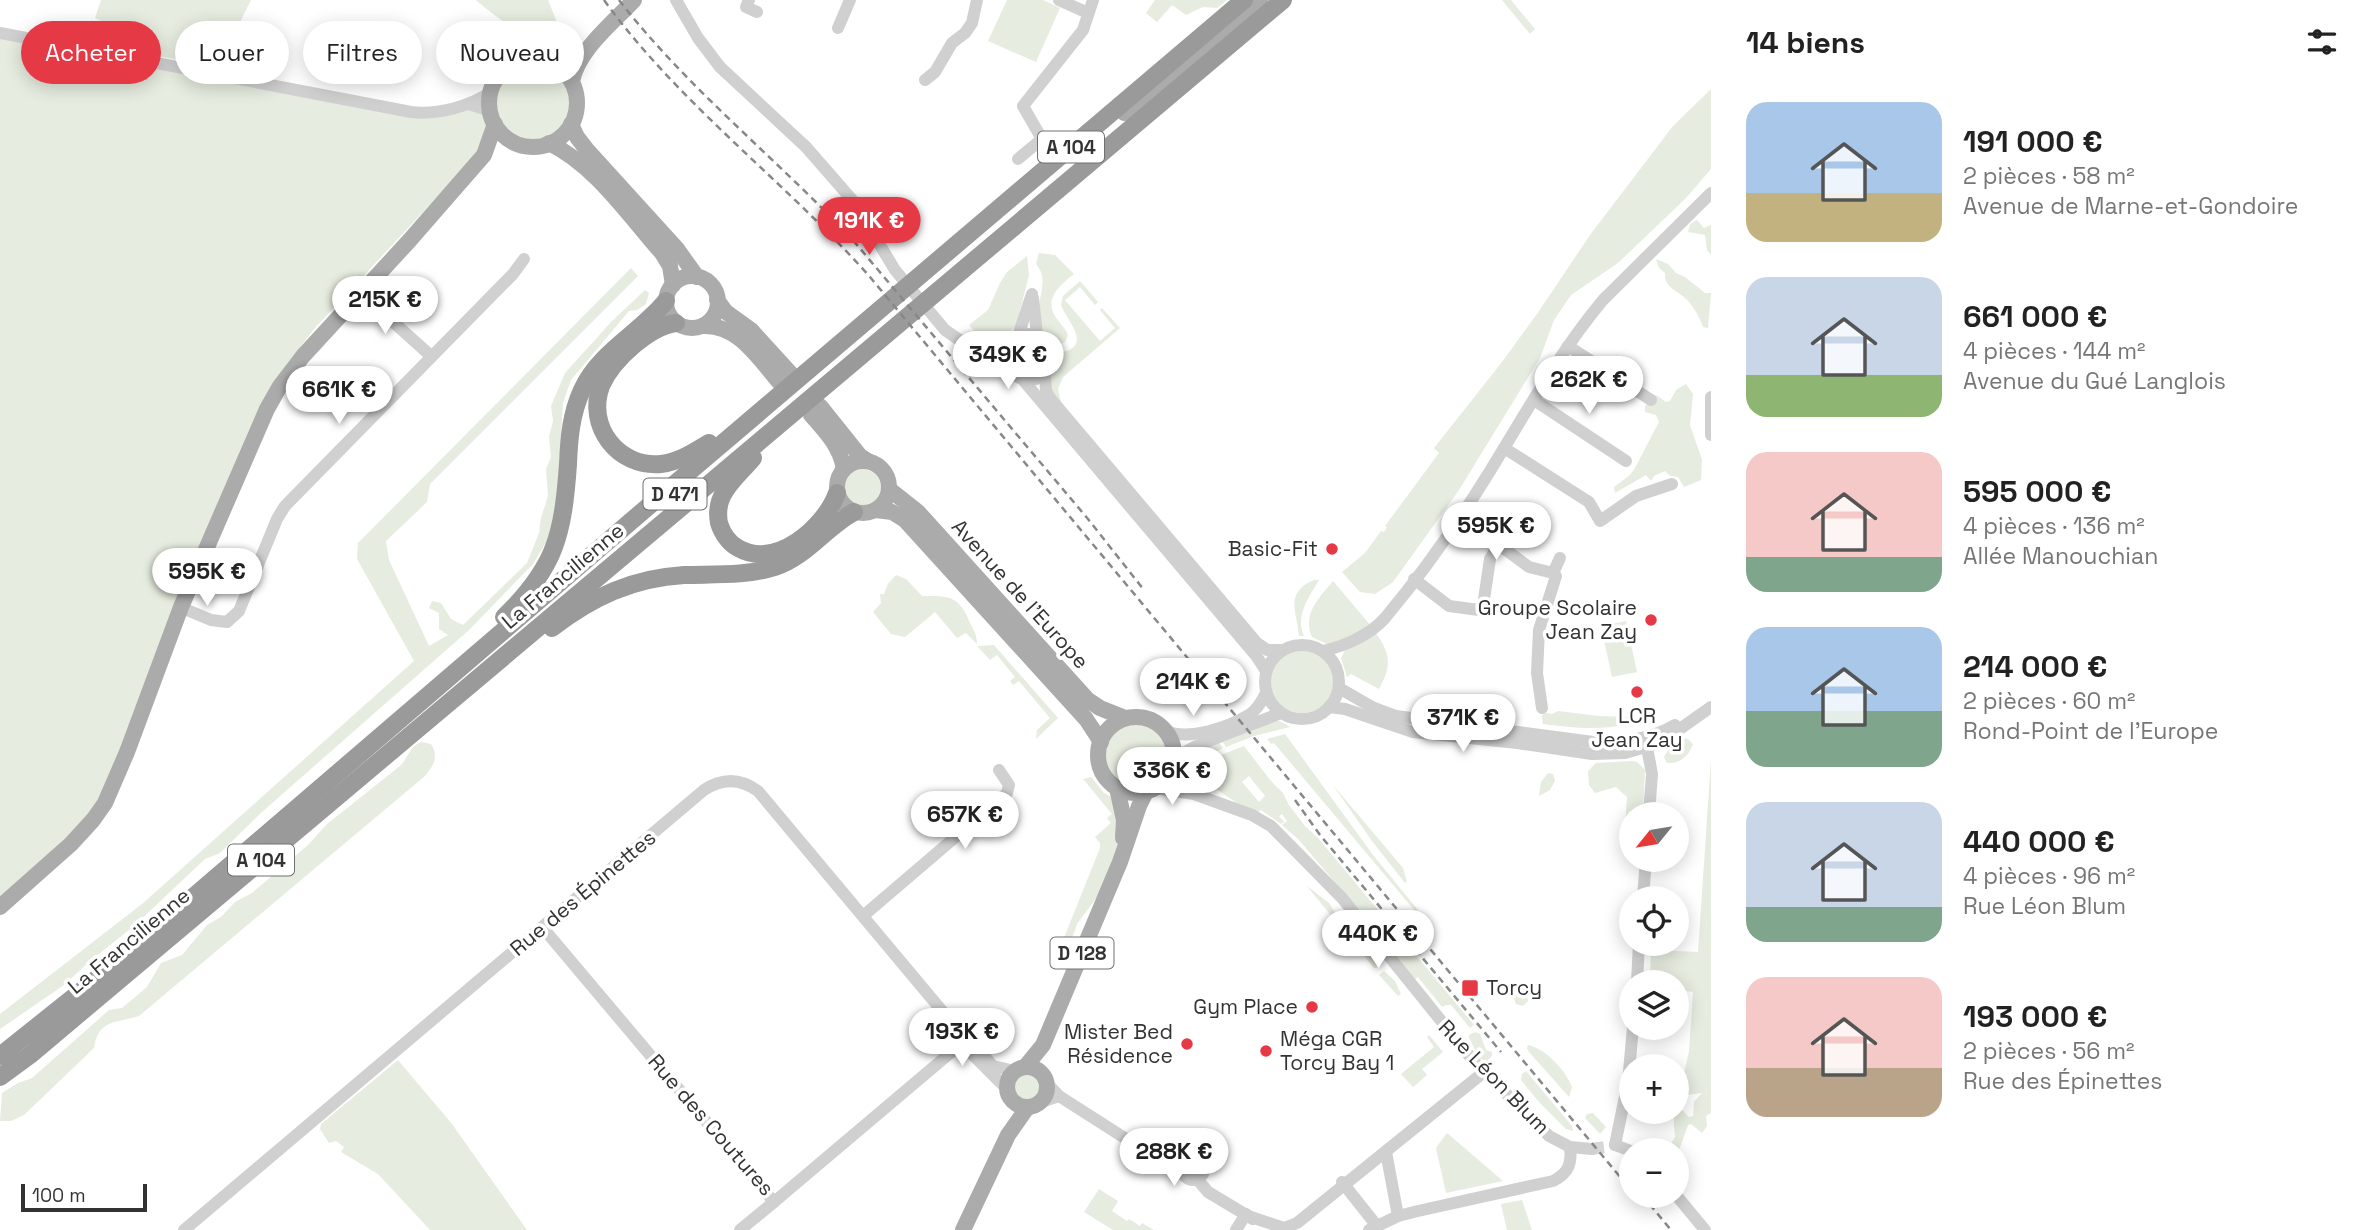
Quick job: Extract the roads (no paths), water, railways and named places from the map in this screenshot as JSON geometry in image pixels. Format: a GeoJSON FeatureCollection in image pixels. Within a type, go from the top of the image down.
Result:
{"type":"FeatureCollection","features":[{"type":"Feature","properties":{"kind":"highway","name":"La Francilienne"},"geometry":{"type":"LineString","coordinates":[[0,1077],[663,520],[774,413],[924,286],[1244,0]]}},
{"type":"Feature","properties":{"kind":"highway","name":"La Francilienne"},"geometry":{"type":"LineString","coordinates":[[924,286],[1283,0]]}},
{"type":"Feature","properties":{"kind":"highway"},"geometry":{"type":"LineString","coordinates":[[447,679],[455,663],[519,602],[548,565],[563,521],[572,422],[582,390],[602,360],[669,293]]}},
{"type":"Feature","properties":{"kind":"highway"},"geometry":{"type":"LineString","coordinates":[[676,323],[665,325],[643,338],[627,351],[607,375],[597,404],[604,436],[626,457],[654,464],[673,462],[716,440],[729,437]]}},
{"type":"Feature","properties":{"kind":"highway","name":"La Francilienne"},"geometry":{"type":"LineString","coordinates":[[0,1056],[114,965],[729,437],[774,413]]}},
{"type":"Feature","properties":{"kind":"highway"},"geometry":{"type":"LineString","coordinates":[[774,413],[724,492],[718,515],[725,536],[732,544],[749,553],[778,551],[799,539],[821,520],[829,512],[837,493]]}},
{"type":"Feature","properties":{"kind":"highway"},"geometry":{"type":"LineString","coordinates":[[520,641],[543,636],[602,595],[636,582],[682,575],[753,573],[778,566],[799,555],[835,524],[854,512]]}},
{"type":"Feature","properties":{"kind":"main road"},"geometry":{"type":"LineString","coordinates":[[924,286],[1260,0]]}},
{"type":"Feature","properties":{"kind":"main road"},"geometry":{"type":"LineString","coordinates":[[584,49],[629,1]]}},
{"type":"Feature","properties":{"kind":"main road"},"geometry":{"type":"LineString","coordinates":[[484,155],[493,117],[491,92],[495,84]]}},
{"type":"Feature","properties":{"kind":"main road"},"geometry":{"type":"LineString","coordinates":[[493,117],[512,141],[530,146],[549,144],[562,136],[571,124],[577,106],[573,84]]}},
{"type":"Feature","properties":{"kind":"main road"},"geometry":{"type":"LineString","coordinates":[[549,144],[573,156],[589,171],[662,253],[670,266],[668,313],[676,323],[689,328],[719,326],[731,331],[785,378],[751,330],[726,312],[709,283],[697,277],[677,250],[587,150],[571,124]]}},
{"type":"Feature","properties":{"kind":"main road"},"geometry":{"type":"LineString","coordinates":[[0,908],[71,844],[104,803],[181,607],[279,386],[484,155],[512,141]]}},
{"type":"Feature","properties":{"kind":"main road"},"geometry":{"type":"LineString","coordinates":[[669,293],[684,278],[697,277]]}},
{"type":"Feature","properties":{"kind":"main road"},"geometry":{"type":"LineString","coordinates":[[703,326],[714,315],[717,300]]}},
{"type":"Feature","properties":{"kind":"main road","name":"Avenue de l'Europe"},"geometry":{"type":"LineString","coordinates":[[844,469],[842,457],[816,411],[860,456],[886,474],[889,489],[918,512],[1088,700],[1125,719]]}},
{"type":"Feature","properties":{"kind":"main road","name":"D 471"},"geometry":{"type":"LineString","coordinates":[[573,572],[589,566],[774,413]]}},
{"type":"Feature","properties":{"kind":"main road"},"geometry":{"type":"LineString","coordinates":[[854,512],[843,505],[837,493],[837,483],[844,469],[855,462],[867,461]]}},
{"type":"Feature","properties":{"kind":"main road"},"geometry":{"type":"LineString","coordinates":[[876,510],[885,501],[889,489]]}},
{"type":"Feature","properties":{"kind":"main road","name":"Avenue de l'Europe"},"geometry":{"type":"LineString","coordinates":[[854,512],[868,513],[876,510],[899,515],[922,536],[1086,719],[1101,742]]}},
{"type":"Feature","properties":{"kind":"main road"},"geometry":{"type":"LineString","coordinates":[[163,657],[187,610],[210,543]]}},
{"type":"Feature","properties":{"kind":"main road"},"geometry":{"type":"LineString","coordinates":[[1125,719],[1147,719],[1166,731],[1172,744],[1173,764],[1165,780],[1151,790],[1131,793],[1117,788],[1108,780],[1101,770],[1098,753],[1110,727],[1125,719]]}},
{"type":"Feature","properties":{"kind":"main road","name":"D 128"},"geometry":{"type":"LineString","coordinates":[[1117,788],[1124,820],[1120,862]]}},
{"type":"Feature","properties":{"kind":"main road","name":"D 128"},"geometry":{"type":"LineString","coordinates":[[1020,1069],[1043,1045],[1151,790]]}},
{"type":"Feature","properties":{"kind":"main road","name":"D 128"},"geometry":{"type":"LineString","coordinates":[[1043,1045],[1045,1079]]}},
{"type":"Feature","properties":{"kind":"main road"},"geometry":{"type":"LineString","coordinates":[[1020,1069],[1035,1069],[1045,1079],[1047,1093],[1022,1100],[1008,1079],[1020,1069]]}},
{"type":"Feature","properties":{"kind":"main road"},"geometry":{"type":"LineString","coordinates":[[963,1230],[1009,1135],[1022,1100]]}},
{"type":"Feature","properties":{"kind":"street"},"geometry":{"type":"LineString","coordinates":[[749,0],[746,7],[757,12]]}},
{"type":"Feature","properties":{"kind":"street"},"geometry":{"type":"LineString","coordinates":[[838,28],[850,0]]}},
{"type":"Feature","properties":{"kind":"street"},"geometry":{"type":"LineString","coordinates":[[925,79],[935,72],[945,52],[972,23],[977,0]]}},
{"type":"Feature","properties":{"kind":"street"},"geometry":{"type":"LineString","coordinates":[[1059,0],[1088,13]]}},
{"type":"Feature","properties":{"kind":"street"},"geometry":{"type":"LineString","coordinates":[[1018,159],[1042,139],[1023,106],[1083,30],[1093,0]]}},
{"type":"Feature","properties":{"kind":"street"},"geometry":{"type":"LineString","coordinates":[[676,2],[720,67],[806,147],[854,202],[895,270],[945,330],[968,343],[1007,350]]}},
{"type":"Feature","properties":{"kind":"street"},"geometry":{"type":"LineString","coordinates":[[0,33],[426,114],[469,104],[491,92]]}},
{"type":"Feature","properties":{"kind":"street"},"geometry":{"type":"LineString","coordinates":[[469,104],[493,117]]}},
{"type":"Feature","properties":{"kind":"street"},"geometry":{"type":"LineString","coordinates":[[1323,651],[1346,644],[1381,623],[1461,517],[1568,345],[1603,300],[1711,193]]}},
{"type":"Feature","properties":{"kind":"street"},"geometry":{"type":"LineString","coordinates":[[187,610],[211,620],[227,622],[234,617],[285,506],[513,274],[524,259]]}},
{"type":"Feature","properties":{"kind":"street"},"geometry":{"type":"LineString","coordinates":[[361,293],[431,356]]}},
{"type":"Feature","properties":{"kind":"street"},"geometry":{"type":"LineString","coordinates":[[1037,335],[1032,294],[1018,336],[1007,350],[1007,365],[1023,380],[1266,671]]}},
{"type":"Feature","properties":{"kind":"street"},"geometry":{"type":"LineString","coordinates":[[1018,336],[1037,335],[1048,343],[1052,350],[1052,363],[1045,374],[1031,380],[1023,380]]}},
{"type":"Feature","properties":{"kind":"street"},"geometry":{"type":"LineString","coordinates":[[1568,345],[1651,400]]}},
{"type":"Feature","properties":{"kind":"street"},"geometry":{"type":"LineString","coordinates":[[1045,374],[1046,391],[1050,398],[1256,643],[1267,650],[1281,650],[1303,644],[1323,651],[1334,663],[1338,674],[1339,688],[1329,707],[1317,716],[1307,719],[1281,713],[1266,693]]}},
{"type":"Feature","properties":{"kind":"street"},"geometry":{"type":"LineString","coordinates":[[1711,397],[1711,435]]}},
{"type":"Feature","properties":{"kind":"street"},"geometry":{"type":"LineString","coordinates":[[1534,400],[1626,461]]}},
{"type":"Feature","properties":{"kind":"street"},"geometry":{"type":"LineString","coordinates":[[1504,448],[1589,502],[1601,521],[1636,496],[1672,484]]}},
{"type":"Feature","properties":{"kind":"street"},"geometry":{"type":"LineString","coordinates":[[1461,517],[1529,567],[1556,576],[1539,630],[1538,692],[1542,708]]}},
{"type":"Feature","properties":{"kind":"street"},"geometry":{"type":"LineString","coordinates":[[1414,579],[1449,606],[1479,610],[1483,606],[1490,559],[1499,544]]}},
{"type":"Feature","properties":{"kind":"street"},"geometry":{"type":"LineString","coordinates":[[1553,573],[1560,558]]}},
{"type":"Feature","properties":{"kind":"street"},"geometry":{"type":"LineString","coordinates":[[1334,663],[1346,644]]}},
{"type":"Feature","properties":{"kind":"street"},"geometry":{"type":"LineString","coordinates":[[1257,717],[1266,693],[1266,671],[1281,650]]}},
{"type":"Feature","properties":{"kind":"street"},"geometry":{"type":"LineString","coordinates":[[1339,688],[1383,712],[1410,719],[1593,741],[1646,743],[1675,726],[1711,697]]}},
{"type":"Feature","properties":{"kind":"street"},"geometry":{"type":"LineString","coordinates":[[1329,707],[1345,709],[1413,732],[1517,743],[1565,752],[1612,754],[1675,735],[1711,707]]}},
{"type":"Feature","properties":{"kind":"street"},"geometry":{"type":"LineString","coordinates":[[1173,764],[1196,746],[1222,732],[1257,717],[1281,713]]}},
{"type":"Feature","properties":{"kind":"street"},"geometry":{"type":"LineString","coordinates":[[1166,731],[1182,736],[1222,732]]}},
{"type":"Feature","properties":{"kind":"street"},"geometry":{"type":"LineString","coordinates":[[1646,743],[1652,774],[1650,802]]}},
{"type":"Feature","properties":{"kind":"street","name":"Rue Léon Blum"},"geometry":{"type":"LineString","coordinates":[[1173,764],[1178,784],[1194,794],[1252,815],[1280,835],[1342,898],[1454,1039],[1484,1072],[1549,1136],[1570,1147],[1592,1149]]}},
{"type":"Feature","properties":{"kind":"street"},"geometry":{"type":"LineString","coordinates":[[863,916],[1007,793],[1009,785],[999,770]]}},
{"type":"Feature","properties":{"kind":"street","name":"Rue des Épinettes"},"geometry":{"type":"LineString","coordinates":[[184,1230],[704,790],[727,780],[744,783],[758,791],[953,1024],[966,1034],[993,1066]]}},
{"type":"Feature","properties":{"kind":"street","name":"Rue Léon Blum"},"geometry":{"type":"LineString","coordinates":[[1151,790],[1194,794]]}},
{"type":"Feature","properties":{"kind":"street","name":"Rue des Coutures"},"geometry":{"type":"LineString","coordinates":[[543,928],[774,1202],[962,1043]]}},
{"type":"Feature","properties":{"kind":"street","name":"Rue des Épinettes"},"geometry":{"type":"LineString","coordinates":[[953,1024],[962,1043],[1022,1100]]}},
{"type":"Feature","properties":{"kind":"street"},"geometry":{"type":"LineString","coordinates":[[1619,1148],[1610,1146],[1628,1082],[1632,1040]]}},
{"type":"Feature","properties":{"kind":"street","name":"Rue des Épinettes"},"geometry":{"type":"LineString","coordinates":[[962,1043],[967,1042],[980,1057],[993,1066],[1020,1069]]}},
{"type":"Feature","properties":{"kind":"street"},"geometry":{"type":"LineString","coordinates":[[1247,1215],[1284,1227],[1301,1220],[1484,1072]]}},
{"type":"Feature","properties":{"kind":"street"},"geometry":{"type":"LineString","coordinates":[[1045,1079],[1059,1096],[1167,1164],[1182,1169],[1187,1178],[1197,1179],[1208,1192],[1269,1230]]}},
{"type":"Feature","properties":{"kind":"street"},"geometry":{"type":"LineString","coordinates":[[1022,1100],[1059,1096]]}},
{"type":"Feature","properties":{"kind":"street"},"geometry":{"type":"LineString","coordinates":[[1344,1184],[1373,1228],[1398,1216],[1553,1181],[1569,1168],[1570,1147]]}},
{"type":"Feature","properties":{"kind":"street"},"geometry":{"type":"LineString","coordinates":[[1386,1152],[1398,1216]]}},
{"type":"Feature","properties":{"kind":"street"},"geometry":{"type":"LineString","coordinates":[[1182,1169],[1188,1159],[1198,1159],[1203,1163],[1204,1170],[1197,1179]]}},
{"type":"Feature","properties":{"kind":"street"},"geometry":{"type":"LineString","coordinates":[[740,1230],[774,1202]]}},
{"type":"Feature","properties":{"kind":"street"},"geometry":{"type":"LineString","coordinates":[[1687,1208],[1705,1230]]}},
{"type":"Feature","properties":{"kind":"street"},"geometry":{"type":"LineString","coordinates":[[1236,1230],[1247,1215]]}},
{"type":"Feature","properties":{"kind":"tunnel"},"geometry":{"type":"LineString","coordinates":[[1592,1149],[1606,1147]]}},
{"type":"Feature","properties":{"kind":"railway"},"geometry":{"type":"LineString","coordinates":[[604,0],[665,74],[870,277],[1619,1176]]}},
{"type":"Feature","properties":{"kind":"railway"},"geometry":{"type":"LineString","coordinates":[[619,0],[673,63],[852,239],[1088,519],[1144,590]]}},
{"type":"Feature","properties":{"kind":"railway"},"geometry":{"type":"LineString","coordinates":[[1295,800],[1320,835],[1501,1052]]}},
{"type":"Feature","properties":{"kind":"railway"},"geometry":{"type":"LineString","coordinates":[[1653,1208],[1671,1230]]}},
{"type":"Feature","properties":{"kind":"place","name":"Basic-Fit"},"geometry":{"type":"Point","coordinates":[1332,549]}},
{"type":"Feature","properties":{"kind":"place","name":"Groupe Scolaire Jean Zay"},"geometry":{"type":"Point","coordinates":[1651,620]}},
{"type":"Feature","properties":{"kind":"place","name":"LCR Jean Zay"},"geometry":{"type":"Point","coordinates":[1637,692]}},
{"type":"Feature","properties":{"kind":"place","name":"Torcy"},"geometry":{"type":"Point","coordinates":[1470,988]}},
{"type":"Feature","properties":{"kind":"place","name":"Gym Place"},"geometry":{"type":"Point","coordinates":[1312,1007]}},
{"type":"Feature","properties":{"kind":"place","name":"Mister Bed Résidence"},"geometry":{"type":"Point","coordinates":[1187,1044]}},
{"type":"Feature","properties":{"kind":"place","name":"Méga CGR Torcy Bay 1"},"geometry":{"type":"Point","coordinates":[1266,1051]}}]}
